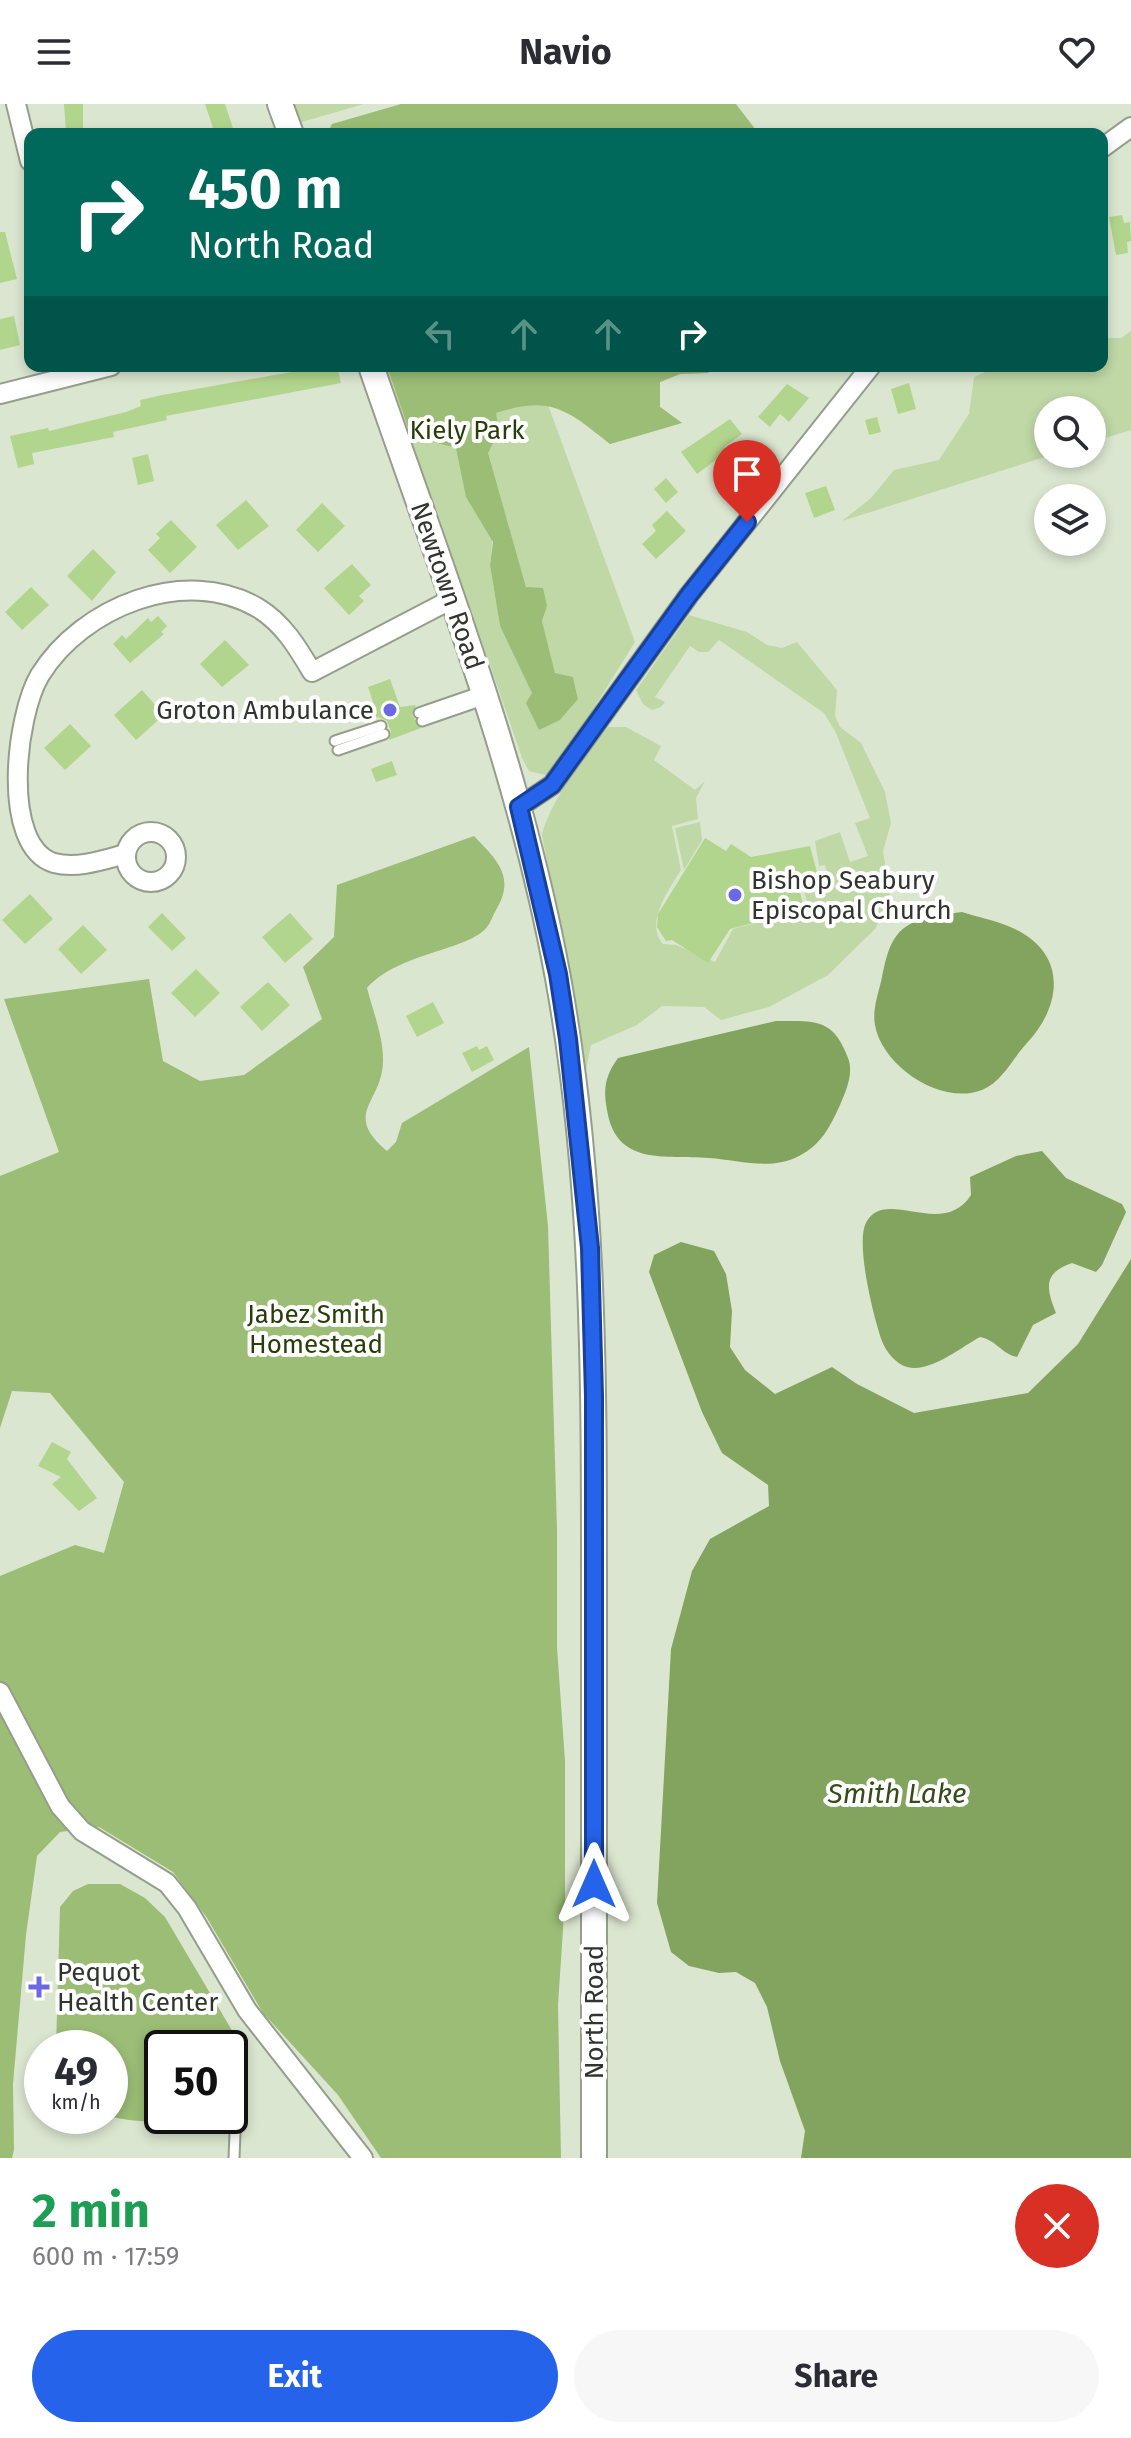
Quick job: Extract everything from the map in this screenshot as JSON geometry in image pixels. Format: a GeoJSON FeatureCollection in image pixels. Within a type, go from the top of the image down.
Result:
{"type":"FeatureCollection","features":[{"type":"Feature","properties":{"kind":"main road"},"geometry":{"type":"LineString","coordinates":[[280,104],[289,128]]}},
{"type":"Feature","properties":{"kind":"main road","name":"Newtown Road"},"geometry":{"type":"LineString","coordinates":[[373,372],[485,695],[519,807]]}},
{"type":"Feature","properties":{"kind":"main road","name":"North Road"},"geometry":{"type":"LineString","coordinates":[[519,807],[558,974],[590,1248],[594,1396],[594,2158]]}},
{"type":"Feature","properties":{"kind":"street"},"geometry":{"type":"LineString","coordinates":[[16,104],[24,137]]}},
{"type":"Feature","properties":{"kind":"street"},"geometry":{"type":"LineString","coordinates":[[1108,144],[1131,127]]}},
{"type":"Feature","properties":{"kind":"street"},"geometry":{"type":"LineString","coordinates":[[0,394],[73,372]]}},
{"type":"Feature","properties":{"kind":"street"},"geometry":{"type":"LineString","coordinates":[[519,807],[552,785],[689,595],[866,372]]}},
{"type":"Feature","properties":{"kind":"street"},"geometry":{"type":"LineString","coordinates":[[126,854],[81,864],[52,862],[29,844],[19,822],[16,762],[25,713],[40,676],[80,633],[100,617],[163,592],[201,592],[258,608],[278,623],[312,672],[452,599]]}},
{"type":"Feature","properties":{"kind":"street"},"geometry":{"type":"LineString","coordinates":[[0,1692],[60,1806],[82,1831],[167,1883],[187,1908],[247,2010],[363,2158]]}},
{"type":"Feature","properties":{"kind":"lane"},"geometry":{"type":"LineString","coordinates":[[420,717],[485,695]]}},
{"type":"Feature","properties":{"kind":"lane"},"geometry":{"type":"LineString","coordinates":[[336,745],[382,730]]}},
{"type":"Feature","properties":{"kind":"lane"},"geometry":{"type":"LineString","coordinates":[[234,2158],[235,2134]]}},
{"type":"Feature","properties":{"kind":"green space"},"geometry":{"type":"Polygon","coordinates":[[[280,104],[364,104],[288,126],[280,104]]]}},
{"type":"Feature","properties":{"kind":"green space"},"geometry":{"type":"Polygon","coordinates":[[[401,104],[736,104],[754,128],[330,128],[332,124],[401,104]]]}},
{"type":"Feature","properties":{"kind":"green space"},"geometry":{"type":"Polygon","coordinates":[[[1131,331],[1131,430],[1106,438],[1106,396],[1034,396],[1034,460],[842,521],[871,498],[894,470],[939,460],[969,414],[974,377],[985,372],[1108,372],[1108,338],[1121,338],[1131,331]]]}},
{"type":"Feature","properties":{"kind":"green space"},"geometry":{"type":"Polygon","coordinates":[[[375,372],[709,372],[680,374],[660,382],[660,407],[682,423],[610,444],[577,418],[548,405],[635,642],[557,767],[545,775],[529,771],[522,758],[436,508],[427,511],[375,372]],[[497,486],[490,565],[500,626],[533,694],[560,720],[578,698],[573,677],[555,674],[542,621],[547,606],[526,587],[497,486]]]}},
{"type":"Feature","properties":{"kind":"green space","name":"Kiely Park"},"geometry":{"type":"Polygon","coordinates":[[[389,372],[709,372],[680,374],[660,382],[660,407],[682,423],[610,444],[582,422],[558,409],[531,405],[496,413],[499,431],[488,453],[526,587],[543,588],[547,606],[542,621],[555,673],[573,677],[578,699],[560,720],[539,730],[526,703],[532,693],[500,626],[490,565],[493,542],[466,497],[456,448],[411,436],[389,372]]]}},
{"type":"Feature","properties":{"kind":"green space"},"geometry":{"type":"Polygon","coordinates":[[[689,615],[747,632],[767,645],[782,648],[797,642],[837,690],[835,716],[840,727],[861,743],[885,792],[891,823],[883,851],[890,895],[888,904],[875,929],[828,975],[769,1007],[721,1020],[704,1007],[662,1006],[637,1025],[591,1045],[586,1070],[542,835],[569,778],[608,727],[626,727],[661,746],[654,760],[695,790],[705,781],[696,798],[698,819],[672,826],[681,870],[657,916],[658,936],[663,944],[676,945],[715,962],[733,929],[809,909],[802,883],[827,872],[825,865],[819,866],[815,841],[840,832],[850,862],[868,856],[855,823],[870,818],[836,733],[824,713],[719,640],[708,652],[699,652],[690,646],[655,697],[665,702],[661,707],[652,710],[643,704],[636,690],[689,615]]]}},
{"type":"Feature","properties":{"kind":"green space"},"geometry":{"type":"Polygon","coordinates":[[[700,822],[702,840],[684,870],[675,828],[700,822]]]}},
{"type":"Feature","properties":{"kind":"green space","name":"Jabez Smith Homestead"},"geometry":{"type":"Polygon","coordinates":[[[474,836],[501,870],[504,878],[502,898],[488,925],[478,935],[397,967],[367,988],[380,1035],[383,1062],[366,1117],[367,1127],[387,1151],[396,1142],[402,1123],[529,1047],[548,1226],[557,1529],[557,1647],[565,1761],[565,1899],[558,2005],[561,2158],[381,2158],[338,2095],[263,2013],[207,1918],[173,1872],[99,1827],[60,1832],[37,1856],[26,1935],[13,2084],[14,2150],[12,2158],[0,2158],[0,1576],[75,1545],[104,1553],[124,1482],[50,1393],[12,1391],[0,1428],[0,1176],[59,1152],[4,999],[149,979],[163,1061],[200,1081],[244,1075],[322,1019],[303,967],[334,937],[337,885],[474,836]]]}},
{"type":"Feature","properties":{"kind":"green space"},"geometry":{"type":"Polygon","coordinates":[[[88,1884],[120,1884],[145,1898],[165,1917],[232,2030],[144,2030],[144,2121],[128,2120],[128,2030],[57,2030],[60,1907],[73,1891],[88,1884]]]}},
{"type":"Feature","properties":{"kind":"water"},"geometry":{"type":"Polygon","coordinates":[[[962,912],[1003,924],[1027,936],[1041,948],[1050,962],[1054,978],[1048,1011],[1007,1069],[989,1086],[966,1093],[932,1087],[901,1068],[880,1040],[874,1019],[887,957],[899,933],[924,918],[962,912]]]}},
{"type":"Feature","properties":{"kind":"water"},"geometry":{"type":"Polygon","coordinates":[[[776,1021],[812,1022],[829,1028],[842,1045],[850,1064],[845,1094],[828,1128],[813,1146],[799,1156],[766,1164],[644,1154],[620,1141],[612,1128],[605,1096],[610,1071],[618,1058],[776,1021]]]}},
{"type":"Feature","properties":{"kind":"water"},"geometry":{"type":"Polygon","coordinates":[[[1042,1151],[1066,1178],[1122,1204],[1126,1212],[1102,1265],[1096,1272],[1072,1263],[1056,1272],[1049,1282],[1049,1289],[1056,1313],[1033,1325],[1017,1357],[980,1337],[936,1363],[916,1368],[899,1363],[884,1345],[870,1298],[863,1245],[867,1221],[876,1212],[888,1209],[946,1213],[959,1207],[971,1195],[970,1177],[1016,1156],[1042,1151]]]}},
{"type":"Feature","properties":{"kind":"water","name":"Smith Lake"},"geometry":{"type":"Polygon","coordinates":[[[681,1242],[714,1251],[726,1274],[732,1311],[730,1347],[745,1370],[775,1394],[832,1367],[857,1384],[914,1413],[1028,1393],[1078,1344],[1131,1259],[1131,2158],[801,2158],[805,2131],[780,2061],[767,2007],[755,1983],[736,1972],[719,1973],[689,1966],[671,1952],[657,1903],[671,1649],[692,1571],[710,1539],[769,1506],[768,1485],[722,1453],[702,1412],[649,1272],[654,1255],[681,1242]]]}},
{"type":"Feature","properties":{"kind":"building"},"geometry":{"type":"Polygon","coordinates":[[[64,104],[83,104],[83,128],[66,128],[64,104]]]}},
{"type":"Feature","properties":{"kind":"building"},"geometry":{"type":"Polygon","coordinates":[[[205,104],[225,104],[233,128],[213,128],[205,104]]]}},
{"type":"Feature","properties":{"kind":"building"},"geometry":{"type":"Polygon","coordinates":[[[1122,215],[1124,223],[1130,222],[1131,241],[1127,242],[1128,253],[1116,255],[1109,217],[1122,215]]]}},
{"type":"Feature","properties":{"kind":"building"},"geometry":{"type":"Polygon","coordinates":[[[0,232],[5,232],[17,279],[0,283],[0,232]]]}},
{"type":"Feature","properties":{"kind":"building"},"geometry":{"type":"Polygon","coordinates":[[[14,316],[20,345],[0,350],[0,319],[14,316]]]}},
{"type":"Feature","properties":{"kind":"building"},"geometry":{"type":"Polygon","coordinates":[[[291,372],[338,372],[341,383],[166,416],[167,420],[113,432],[114,437],[32,453],[34,464],[18,468],[10,436],[48,428],[49,431],[126,412],[141,406],[140,400],[291,372]]]}},
{"type":"Feature","properties":{"kind":"building"},"geometry":{"type":"Polygon","coordinates":[[[909,383],[916,409],[898,414],[891,389],[909,383]]]}},
{"type":"Feature","properties":{"kind":"building"},"geometry":{"type":"Polygon","coordinates":[[[787,384],[809,398],[789,422],[780,414],[770,427],[758,417],[787,384]]]}},
{"type":"Feature","properties":{"kind":"building"},"geometry":{"type":"Polygon","coordinates":[[[877,417],[881,432],[869,435],[865,420],[877,417]]]}},
{"type":"Feature","properties":{"kind":"building"},"geometry":{"type":"Polygon","coordinates":[[[730,419],[742,434],[724,447],[728,451],[697,474],[681,452],[730,419]]]}},
{"type":"Feature","properties":{"kind":"building"},"geometry":{"type":"Polygon","coordinates":[[[148,454],[154,481],[138,485],[132,458],[148,454]]]}},
{"type":"Feature","properties":{"kind":"building"},"geometry":{"type":"Polygon","coordinates":[[[666,478],[678,492],[666,503],[654,489],[666,478]]]}},
{"type":"Feature","properties":{"kind":"building"},"geometry":{"type":"Polygon","coordinates":[[[826,486],[835,510],[814,518],[805,493],[826,486]]]}},
{"type":"Feature","properties":{"kind":"building"},"geometry":{"type":"Polygon","coordinates":[[[246,500],[269,526],[238,550],[216,525],[246,500]]]}},
{"type":"Feature","properties":{"kind":"building"},"geometry":{"type":"Polygon","coordinates":[[[322,503],[345,526],[318,552],[296,530],[322,503]]]}},
{"type":"Feature","properties":{"kind":"building"},"geometry":{"type":"Polygon","coordinates":[[[667,511],[686,531],[656,559],[642,544],[656,531],[652,525],[667,511]]]}},
{"type":"Feature","properties":{"kind":"building"},"geometry":{"type":"Polygon","coordinates":[[[171,520],[197,547],[170,573],[148,550],[160,538],[156,534],[171,520]]]}},
{"type":"Feature","properties":{"kind":"building"},"geometry":{"type":"Polygon","coordinates":[[[93,549],[116,572],[92,601],[67,576],[93,549]]]}},
{"type":"Feature","properties":{"kind":"building"},"geometry":{"type":"Polygon","coordinates":[[[352,564],[371,585],[359,596],[364,601],[349,615],[324,588],[352,564]]]}},
{"type":"Feature","properties":{"kind":"building"},"geometry":{"type":"Polygon","coordinates":[[[31,587],[49,605],[22,630],[5,612],[31,587]]]}},
{"type":"Feature","properties":{"kind":"building"},"geometry":{"type":"Polygon","coordinates":[[[158,616],[167,626],[161,632],[164,634],[130,663],[113,644],[122,635],[126,639],[148,618],[151,622],[158,616]]]}},
{"type":"Feature","properties":{"kind":"building"},"geometry":{"type":"Polygon","coordinates":[[[225,640],[249,665],[222,687],[200,664],[225,640]]]}},
{"type":"Feature","properties":{"kind":"building","name":"Groton Ambulance"},"geometry":{"type":"Polygon","coordinates":[[[390,679],[400,707],[416,705],[412,715],[421,728],[389,740],[391,732],[387,721],[378,717],[366,721],[360,706],[373,702],[368,687],[390,679]]]}},
{"type":"Feature","properties":{"kind":"building"},"geometry":{"type":"Polygon","coordinates":[[[142,690],[164,715],[136,740],[114,715],[142,690]]]}},
{"type":"Feature","properties":{"kind":"building"},"geometry":{"type":"Polygon","coordinates":[[[70,724],[91,746],[65,770],[44,748],[70,724]]]}},
{"type":"Feature","properties":{"kind":"building","name":"Groton Ambulance"},"geometry":{"type":"Polygon","coordinates":[[[392,761],[397,775],[376,782],[371,769],[392,761]]]}},
{"type":"Feature","properties":{"kind":"building","name":"Bishop Seabury Episcopal Church"},"geometry":{"type":"Polygon","coordinates":[[[705,838],[726,851],[731,844],[751,857],[810,846],[818,876],[798,882],[804,910],[730,929],[708,963],[672,940],[666,941],[657,927],[658,914],[705,838]]]}},
{"type":"Feature","properties":{"kind":"building"},"geometry":{"type":"Polygon","coordinates":[[[30,894],[53,919],[25,944],[2,920],[30,894]]]}},
{"type":"Feature","properties":{"kind":"building"},"geometry":{"type":"Polygon","coordinates":[[[162,913],[186,938],[172,951],[148,927],[162,913]]]}},
{"type":"Feature","properties":{"kind":"building"},"geometry":{"type":"Polygon","coordinates":[[[290,913],[313,939],[285,963],[262,937],[290,913]]]}},
{"type":"Feature","properties":{"kind":"building"},"geometry":{"type":"Polygon","coordinates":[[[83,925],[107,950],[81,974],[58,949],[83,925]]]}},
{"type":"Feature","properties":{"kind":"building"},"geometry":{"type":"Polygon","coordinates":[[[196,969],[220,993],[195,1017],[171,993],[196,969]]]}},
{"type":"Feature","properties":{"kind":"building"},"geometry":{"type":"Polygon","coordinates":[[[268,982],[290,1005],[262,1031],[240,1007],[268,982]]]}},
{"type":"Feature","properties":{"kind":"building"},"geometry":{"type":"Polygon","coordinates":[[[433,1002],[444,1023],[417,1037],[406,1016],[433,1002]]]}},
{"type":"Feature","properties":{"kind":"building"},"geometry":{"type":"Polygon","coordinates":[[[477,1046],[479,1050],[487,1046],[494,1060],[472,1072],[462,1053],[477,1046]]]}},
{"type":"Feature","properties":{"kind":"building"},"geometry":{"type":"Polygon","coordinates":[[[52,1442],[71,1452],[67,1459],[97,1498],[79,1511],[52,1484],[61,1477],[38,1466],[52,1442]]]}},
{"type":"Feature","properties":{"kind":"place","name":"Groton Ambulance"},"geometry":{"type":"Point","coordinates":[390,710]}},
{"type":"Feature","properties":{"kind":"place","name":"Bishop Seabury Episcopal Church"},"geometry":{"type":"Point","coordinates":[735,895]}},
{"type":"Feature","properties":{"kind":"place","name":"Pequot Health Center"},"geometry":{"type":"Point","coordinates":[39,1987]}},
{"type":"Feature","properties":{"kind":"route"},"geometry":{"type":"LineString","coordinates":[[594,1884],[594,1396],[590,1248],[575,1084],[558,974],[519,807],[552,785],[689,595],[747,522]]}}]}
